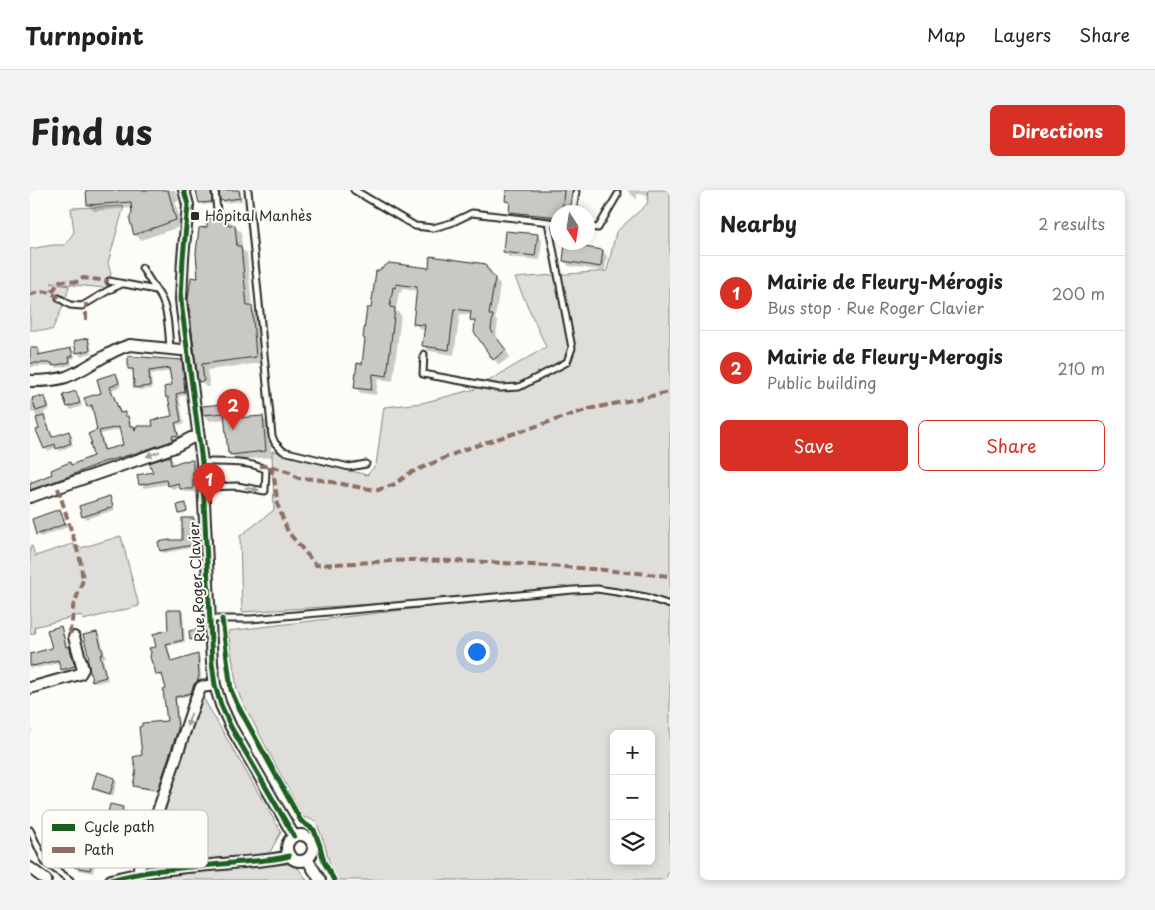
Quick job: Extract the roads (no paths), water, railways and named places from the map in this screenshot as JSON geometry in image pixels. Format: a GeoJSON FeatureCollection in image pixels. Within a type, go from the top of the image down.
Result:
{"type":"FeatureCollection","features":[{"type":"Feature","properties":{"kind":"street","name":"Rue Roger Clavier"},"geometry":{"type":"LineString","coordinates":[[184,190],[188,205],[181,299],[202,462],[212,663],[215,685],[221,705],[231,727],[294,836]]}},
{"type":"Feature","properties":{"kind":"street"},"geometry":{"type":"LineString","coordinates":[[30,381],[63,378],[82,370],[122,347],[130,345],[187,349]]}},
{"type":"Feature","properties":{"kind":"street"},"geometry":{"type":"LineString","coordinates":[[30,497],[172,448],[191,438],[198,437]]}},
{"type":"Feature","properties":{"kind":"street"},"geometry":{"type":"LineString","coordinates":[[30,688],[80,674],[83,669],[74,637]]}},
{"type":"Feature","properties":{"kind":"street"},"geometry":{"type":"LineString","coordinates":[[160,810],[196,698],[201,687],[215,685]]}},
{"type":"Feature","properties":{"kind":"street"},"geometry":{"type":"LineString","coordinates":[[304,835],[312,841],[312,855],[308,859],[296,860],[290,856],[287,851],[288,843],[294,836],[304,835]]}},
{"type":"Feature","properties":{"kind":"street"},"geometry":{"type":"LineString","coordinates":[[208,865],[290,856]]}},
{"type":"Feature","properties":{"kind":"street"},"geometry":{"type":"LineString","coordinates":[[308,859],[320,880]]}},
{"type":"Feature","properties":{"kind":"street"},"geometry":{"type":"LineString","coordinates":[[30,868],[46,880]]}},
{"type":"Feature","properties":{"kind":"street"},"geometry":{"type":"LineString","coordinates":[[111,880],[138,878],[158,870],[180,868]]}},
{"type":"Feature","properties":{"kind":"lane"},"geometry":{"type":"LineString","coordinates":[[216,190],[216,212]]}},
{"type":"Feature","properties":{"kind":"lane"},"geometry":{"type":"LineString","coordinates":[[248,190],[272,436],[275,443],[283,451],[338,466],[349,468],[366,464]]}},
{"type":"Feature","properties":{"kind":"lane"},"geometry":{"type":"LineString","coordinates":[[354,190],[415,226],[433,228],[451,223],[472,213],[548,222],[572,348],[567,362],[520,387],[500,388],[423,374],[424,354]]}},
{"type":"Feature","properties":{"kind":"lane"},"geometry":{"type":"LineString","coordinates":[[574,205],[576,192]]}},
{"type":"Feature","properties":{"kind":"lane"},"geometry":{"type":"LineString","coordinates":[[595,228],[598,228],[618,194]]}},
{"type":"Feature","properties":{"kind":"lane"},"geometry":{"type":"LineString","coordinates":[[142,268],[162,297],[166,307],[170,348]]}},
{"type":"Feature","properties":{"kind":"lane"},"geometry":{"type":"LineString","coordinates":[[109,281],[156,290]]}},
{"type":"Feature","properties":{"kind":"lane"},"geometry":{"type":"LineString","coordinates":[[59,298],[70,304],[82,306],[122,284]]}},
{"type":"Feature","properties":{"kind":"lane"},"geometry":{"type":"LineString","coordinates":[[202,462],[227,462],[260,466],[266,470],[265,491],[237,486],[204,487]]}},
{"type":"Feature","properties":{"kind":"lane"},"geometry":{"type":"LineString","coordinates":[[210,619],[251,619],[573,590],[597,590],[646,598],[670,605]]}},
{"type":"Feature","properties":{"kind":"lane"},"geometry":{"type":"LineString","coordinates":[[30,830],[42,856]]}},
{"type":"Feature","properties":{"kind":"lane"},"geometry":{"type":"LineString","coordinates":[[53,868],[70,880]]}},
{"type":"Feature","properties":{"kind":"place","name":"Hôpital Manhès"},"geometry":{"type":"Point","coordinates":[195,216]}},
{"type":"Feature","properties":{"kind":"place","name":"Mairie de Fleury-Merogis"},"geometry":{"type":"Point","coordinates":[233,430]}},
{"type":"Feature","properties":{"kind":"place","name":"Mairie de Fleury-Mérogis"},"geometry":{"type":"Point","coordinates":[209,504]}}]}
